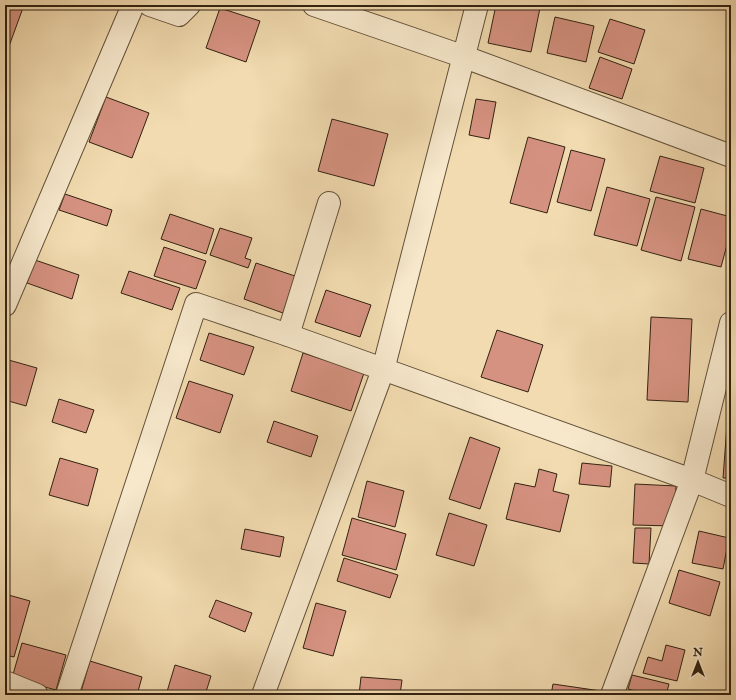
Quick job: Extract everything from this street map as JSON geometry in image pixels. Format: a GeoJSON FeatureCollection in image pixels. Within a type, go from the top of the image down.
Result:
{"type":"FeatureCollection","features":[{"type":"Feature","properties":{"kind":"street"},"geometry":{"type":"LineString","coordinates":[[5,305],[133,5]]}},
{"type":"Feature","properties":{"kind":"street"},"geometry":{"type":"LineString","coordinates":[[150,5],[179,15],[189,5]]}},
{"type":"Feature","properties":{"kind":"street"},"geometry":{"type":"LineString","coordinates":[[263,695],[382,370],[462,56],[477,5]]}},
{"type":"Feature","properties":{"kind":"street"},"geometry":{"type":"LineString","coordinates":[[322,7],[462,56],[731,156]]}},
{"type":"Feature","properties":{"kind":"street"},"geometry":{"type":"LineString","coordinates":[[288,335],[329,203]]}},
{"type":"Feature","properties":{"kind":"street"},"geometry":{"type":"LineString","coordinates":[[67,695],[196,304],[288,335],[692,480],[731,496]]}},
{"type":"Feature","properties":{"kind":"street"},"geometry":{"type":"LineString","coordinates":[[612,695],[692,480],[731,323]]}},
{"type":"Feature","properties":{"kind":"street"},"geometry":{"type":"LineString","coordinates":[[5,682],[37,695]]}},
{"type":"Feature","properties":{"kind":"building"},"geometry":{"type":"Polygon","coordinates":[[[5,5],[24,5],[8,49],[5,48],[5,5]]]}},
{"type":"Feature","properties":{"kind":"building"},"geometry":{"type":"Polygon","coordinates":[[[496,5],[525,5],[540,8],[531,52],[488,43],[496,5]]]}},
{"type":"Feature","properties":{"kind":"building"},"geometry":{"type":"Polygon","coordinates":[[[220,8],[260,21],[246,62],[206,48],[220,8]]]}},
{"type":"Feature","properties":{"kind":"building"},"geometry":{"type":"Polygon","coordinates":[[[555,17],[594,26],[586,62],[547,53],[555,17]]]}},
{"type":"Feature","properties":{"kind":"building"},"geometry":{"type":"Polygon","coordinates":[[[610,19],[645,30],[634,64],[598,52],[610,19]]]}},
{"type":"Feature","properties":{"kind":"building"},"geometry":{"type":"Polygon","coordinates":[[[600,57],[632,69],[622,99],[589,88],[600,57]]]}},
{"type":"Feature","properties":{"kind":"building"},"geometry":{"type":"Polygon","coordinates":[[[106,97],[149,113],[132,158],[89,142],[106,97]]]}},
{"type":"Feature","properties":{"kind":"building"},"geometry":{"type":"Polygon","coordinates":[[[476,99],[496,102],[489,139],[469,135],[476,99]]]}},
{"type":"Feature","properties":{"kind":"building"},"geometry":{"type":"Polygon","coordinates":[[[332,119],[388,134],[374,186],[318,171],[332,119]]]}},
{"type":"Feature","properties":{"kind":"building"},"geometry":{"type":"Polygon","coordinates":[[[528,137],[565,147],[547,213],[510,203],[528,137]]]}},
{"type":"Feature","properties":{"kind":"building"},"geometry":{"type":"Polygon","coordinates":[[[571,150],[605,159],[591,211],[557,202],[571,150]]]}},
{"type":"Feature","properties":{"kind":"building"},"geometry":{"type":"Polygon","coordinates":[[[660,156],[704,168],[695,203],[650,191],[660,156]]]}},
{"type":"Feature","properties":{"kind":"building"},"geometry":{"type":"Polygon","coordinates":[[[607,187],[650,199],[637,246],[594,235],[607,187]]]}},
{"type":"Feature","properties":{"kind":"building"},"geometry":{"type":"Polygon","coordinates":[[[65,194],[112,210],[107,226],[59,210],[65,194]]]}},
{"type":"Feature","properties":{"kind":"building"},"geometry":{"type":"Polygon","coordinates":[[[656,197],[695,207],[681,261],[641,250],[656,197]]]}},
{"type":"Feature","properties":{"kind":"building"},"geometry":{"type":"Polygon","coordinates":[[[701,209],[731,217],[731,230],[721,267],[688,259],[701,209]]]}},
{"type":"Feature","properties":{"kind":"building"},"geometry":{"type":"Polygon","coordinates":[[[170,214],[214,229],[206,254],[161,239],[170,214]]]}},
{"type":"Feature","properties":{"kind":"building"},"geometry":{"type":"Polygon","coordinates":[[[220,228],[252,238],[245,258],[251,260],[248,268],[210,255],[220,228]]]}},
{"type":"Feature","properties":{"kind":"building"},"geometry":{"type":"Polygon","coordinates":[[[164,247],[206,261],[196,289],[154,276],[164,247]]]}},
{"type":"Feature","properties":{"kind":"building"},"geometry":{"type":"Polygon","coordinates":[[[35,260],[79,275],[72,299],[27,283],[35,260]]]}},
{"type":"Feature","properties":{"kind":"building"},"geometry":{"type":"Polygon","coordinates":[[[256,263],[295,276],[283,313],[244,299],[256,263]]]}},
{"type":"Feature","properties":{"kind":"building"},"geometry":{"type":"Polygon","coordinates":[[[129,271],[180,288],[172,310],[121,293],[129,271]]]}},
{"type":"Feature","properties":{"kind":"building"},"geometry":{"type":"Polygon","coordinates":[[[326,290],[371,305],[360,337],[315,322],[326,290]]]}},
{"type":"Feature","properties":{"kind":"building"},"geometry":{"type":"Polygon","coordinates":[[[651,317],[692,319],[688,402],[647,400],[651,317]]]}},
{"type":"Feature","properties":{"kind":"building"},"geometry":{"type":"Polygon","coordinates":[[[497,330],[543,345],[528,392],[481,377],[497,330]]]}},
{"type":"Feature","properties":{"kind":"building"},"geometry":{"type":"Polygon","coordinates":[[[209,333],[254,347],[244,375],[200,360],[209,333]]]}},
{"type":"Feature","properties":{"kind":"building"},"geometry":{"type":"Polygon","coordinates":[[[303,353],[364,373],[351,411],[291,391],[303,353]]]}},
{"type":"Feature","properties":{"kind":"building"},"geometry":{"type":"Polygon","coordinates":[[[5,359],[37,368],[26,406],[5,400],[5,359]]]}},
{"type":"Feature","properties":{"kind":"building"},"geometry":{"type":"Polygon","coordinates":[[[189,381],[233,395],[220,433],[176,418],[189,381]]]}},
{"type":"Feature","properties":{"kind":"building"},"geometry":{"type":"Polygon","coordinates":[[[59,399],[94,410],[86,433],[52,422],[59,399]]]}},
{"type":"Feature","properties":{"kind":"building"},"geometry":{"type":"Polygon","coordinates":[[[274,421],[318,436],[311,457],[267,442],[274,421]]]}},
{"type":"Feature","properties":{"kind":"building"},"geometry":{"type":"Polygon","coordinates":[[[727,425],[731,425],[731,478],[723,478],[727,425]]]}},
{"type":"Feature","properties":{"kind":"building"},"geometry":{"type":"Polygon","coordinates":[[[470,437],[500,448],[480,509],[449,499],[470,437]]]}},
{"type":"Feature","properties":{"kind":"building"},"geometry":{"type":"Polygon","coordinates":[[[60,458],[98,469],[88,506],[49,495],[60,458]]]}},
{"type":"Feature","properties":{"kind":"building"},"geometry":{"type":"Polygon","coordinates":[[[582,463],[612,466],[610,487],[579,484],[582,463]]]}},
{"type":"Feature","properties":{"kind":"building"},"geometry":{"type":"Polygon","coordinates":[[[539,469],[557,474],[553,491],[569,495],[560,532],[506,519],[515,483],[535,487],[539,469]]]}},
{"type":"Feature","properties":{"kind":"building"},"geometry":{"type":"Polygon","coordinates":[[[367,481],[404,491],[395,527],[358,517],[367,481]]]}},
{"type":"Feature","properties":{"kind":"building"},"geometry":{"type":"Polygon","coordinates":[[[635,484],[676,486],[674,526],[633,525],[635,484]]]}},
{"type":"Feature","properties":{"kind":"building"},"geometry":{"type":"Polygon","coordinates":[[[449,513],[487,525],[474,566],[436,555],[449,513]]]}},
{"type":"Feature","properties":{"kind":"building"},"geometry":{"type":"Polygon","coordinates":[[[352,518],[406,534],[396,570],[342,555],[352,518]]]}},
{"type":"Feature","properties":{"kind":"building"},"geometry":{"type":"Polygon","coordinates":[[[635,528],[651,528],[649,564],[633,563],[635,528]]]}},
{"type":"Feature","properties":{"kind":"building"},"geometry":{"type":"Polygon","coordinates":[[[245,529],[284,537],[280,557],[241,549],[245,529]]]}},
{"type":"Feature","properties":{"kind":"building"},"geometry":{"type":"Polygon","coordinates":[[[699,531],[729,538],[723,569],[692,563],[699,531]]]}},
{"type":"Feature","properties":{"kind":"building"},"geometry":{"type":"Polygon","coordinates":[[[344,558],[398,575],[390,598],[337,581],[344,558]]]}},
{"type":"Feature","properties":{"kind":"building"},"geometry":{"type":"Polygon","coordinates":[[[679,570],[720,582],[710,616],[669,603],[679,570]]]}},
{"type":"Feature","properties":{"kind":"building"},"geometry":{"type":"Polygon","coordinates":[[[5,594],[30,601],[14,657],[5,655],[5,594]]]}},
{"type":"Feature","properties":{"kind":"building"},"geometry":{"type":"Polygon","coordinates":[[[216,600],[252,613],[245,632],[209,617],[216,600]]]}},
{"type":"Feature","properties":{"kind":"building"},"geometry":{"type":"Polygon","coordinates":[[[316,603],[346,611],[333,656],[303,648],[316,603]]]}},
{"type":"Feature","properties":{"kind":"building"},"geometry":{"type":"Polygon","coordinates":[[[22,643],[66,655],[56,690],[12,678],[22,643]]]}},
{"type":"Feature","properties":{"kind":"building"},"geometry":{"type":"Polygon","coordinates":[[[666,645],[685,650],[677,681],[643,673],[648,657],[662,661],[666,645]]]}},
{"type":"Feature","properties":{"kind":"building"},"geometry":{"type":"Polygon","coordinates":[[[90,661],[142,677],[137,695],[80,695],[90,661]]]}},
{"type":"Feature","properties":{"kind":"building"},"geometry":{"type":"Polygon","coordinates":[[[175,665],[211,676],[205,695],[166,695],[175,665]]]}},
{"type":"Feature","properties":{"kind":"building"},"geometry":{"type":"Polygon","coordinates":[[[632,675],[669,684],[666,695],[650,695],[628,689],[632,675]]]}},
{"type":"Feature","properties":{"kind":"building"},"geometry":{"type":"Polygon","coordinates":[[[361,677],[402,680],[400,695],[359,695],[361,677]]]}},
{"type":"Feature","properties":{"kind":"building"},"geometry":{"type":"Polygon","coordinates":[[[553,684],[601,691],[601,695],[551,695],[553,684]]]}}]}
